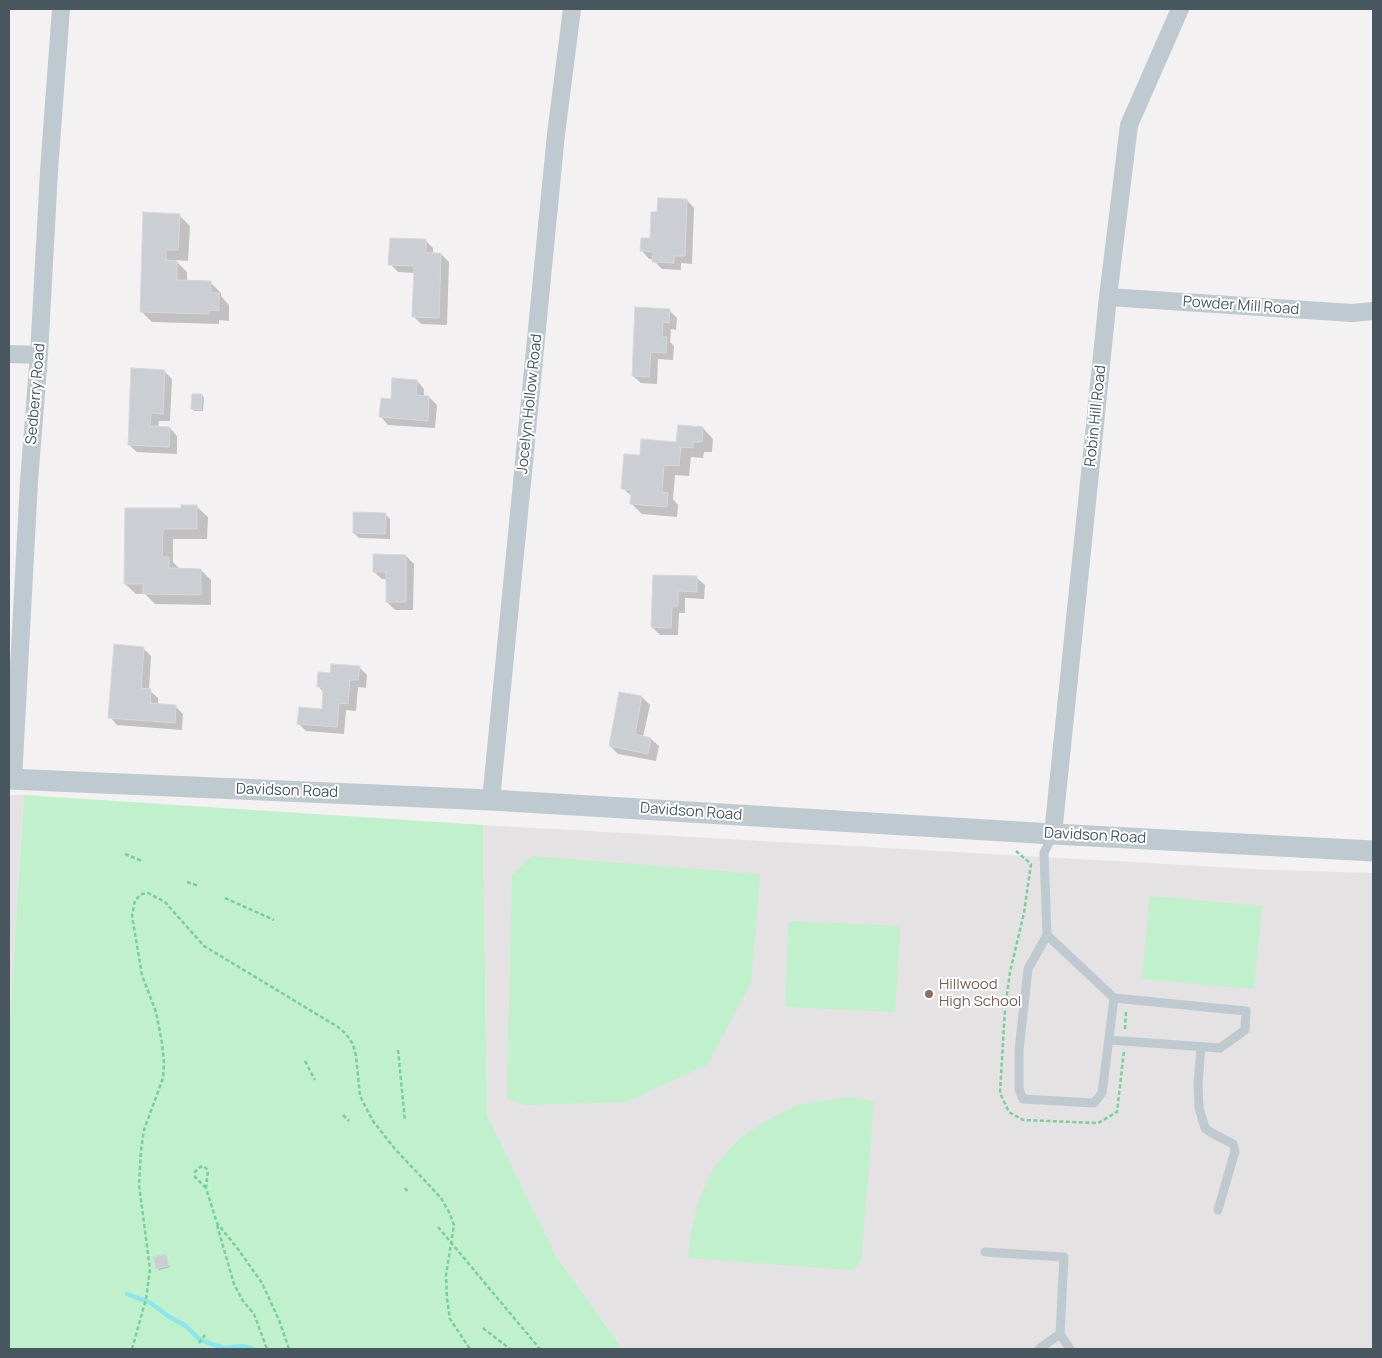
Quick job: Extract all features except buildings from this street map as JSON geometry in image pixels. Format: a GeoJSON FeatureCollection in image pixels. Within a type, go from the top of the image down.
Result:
{"type":"FeatureCollection","features":[{"type":"Feature","properties":{"kind":"street","name":"Sedberry Road"},"geometry":{"type":"LineString","coordinates":[[11,780],[49,171],[62,9]]}},
{"type":"Feature","properties":{"kind":"street","name":"Jocelyn Hollow Road"},"geometry":{"type":"LineString","coordinates":[[491,800],[554,149],[572,9]]}},
{"type":"Feature","properties":{"kind":"street","name":"Robin Hill Road"},"geometry":{"type":"LineString","coordinates":[[1054,834],[1108,297],[1130,125],[1180,9]]}},
{"type":"Feature","properties":{"kind":"street","name":"Powder Mill Road"},"geometry":{"type":"LineString","coordinates":[[1108,297],[1352,313],[1373,311]]}},
{"type":"Feature","properties":{"kind":"street"},"geometry":{"type":"LineString","coordinates":[[9,354],[39,355]]}},
{"type":"Feature","properties":{"kind":"street","name":"Davidson Road"},"geometry":{"type":"LineString","coordinates":[[11,780],[491,800],[1373,851]]}},
{"type":"Feature","properties":{"kind":"lane"},"geometry":{"type":"LineString","coordinates":[[1054,834],[1044,853],[1047,935],[1028,969],[1019,1050],[1019,1089],[1024,1099],[1094,1103],[1102,1093],[1114,998]]}},
{"type":"Feature","properties":{"kind":"lane"},"geometry":{"type":"LineString","coordinates":[[1047,935],[1114,998],[1246,1010],[1245,1030],[1220,1048],[1108,1040]]}},
{"type":"Feature","properties":{"kind":"lane"},"geometry":{"type":"LineString","coordinates":[[1202,1047],[1198,1084],[1199,1108],[1205,1128],[1233,1144],[1235,1151],[1218,1210]]}},
{"type":"Feature","properties":{"kind":"lane"},"geometry":{"type":"LineString","coordinates":[[985,1252],[1064,1257],[1060,1334],[1070,1349]]}},
{"type":"Feature","properties":{"kind":"lane"},"geometry":{"type":"LineString","coordinates":[[1039,1349],[1060,1334]]}},
{"type":"Feature","properties":{"kind":"path"},"geometry":{"type":"LineString","coordinates":[[1016,851],[1031,864],[1024,913],[1010,972],[1006,1009],[1000,1093],[1009,1112],[1023,1120],[1098,1123],[1117,1112],[1124,1050]]}},
{"type":"Feature","properties":{"kind":"path"},"geometry":{"type":"LineString","coordinates":[[126,854],[142,861]]}},
{"type":"Feature","properties":{"kind":"path"},"geometry":{"type":"LineString","coordinates":[[187,882],[199,886]]}},
{"type":"Feature","properties":{"kind":"path"},"geometry":{"type":"LineString","coordinates":[[132,1349],[146,1299],[150,1269],[139,1185],[140,1150],[144,1130],[163,1078],[164,1063],[156,1012],[142,975],[132,916],[135,900],[142,894],[148,893],[164,902],[204,946],[338,1027],[346,1034],[353,1044],[356,1056],[360,1096],[373,1121],[395,1149],[441,1198],[450,1214],[454,1225],[446,1275],[450,1319],[470,1349]]}},
{"type":"Feature","properties":{"kind":"path"},"geometry":{"type":"LineString","coordinates":[[225,898],[274,920]]}},
{"type":"Feature","properties":{"kind":"path"},"geometry":{"type":"LineString","coordinates":[[1125,1033],[1126,1011]]}},
{"type":"Feature","properties":{"kind":"path"},"geometry":{"type":"LineString","coordinates":[[398,1050],[405,1121]]}},
{"type":"Feature","properties":{"kind":"path"},"geometry":{"type":"LineString","coordinates":[[305,1061],[315,1080]]}},
{"type":"Feature","properties":{"kind":"path"},"geometry":{"type":"LineString","coordinates":[[343,1115],[349,1121]]}},
{"type":"Feature","properties":{"kind":"path"},"geometry":{"type":"LineString","coordinates":[[206,1188],[195,1177],[195,1172],[200,1166],[208,1170],[206,1188],[234,1284],[243,1301],[254,1314],[267,1349]]}},
{"type":"Feature","properties":{"kind":"path"},"geometry":{"type":"LineString","coordinates":[[405,1188],[409,1193]]}},
{"type":"Feature","properties":{"kind":"path"},"geometry":{"type":"LineString","coordinates":[[217,1224],[238,1249],[262,1283],[290,1349]]}},
{"type":"Feature","properties":{"kind":"path"},"geometry":{"type":"LineString","coordinates":[[438,1227],[540,1349]]}},
{"type":"Feature","properties":{"kind":"path"},"geometry":{"type":"LineString","coordinates":[[483,1328],[510,1349]]}},
{"type":"Feature","properties":{"kind":"path"},"geometry":{"type":"LineString","coordinates":[[199,1343],[205,1335]]}},
{"type":"Feature","properties":{"kind":"shaded area"},"geometry":{"type":"Polygon","coordinates":[[[9,795],[24,795],[9,1035],[9,795]]]}},
{"type":"Feature","properties":{"kind":"shaded area","name":"Hillwood High School"},"geometry":{"type":"Polygon","coordinates":[[[483,825],[1270,870],[1373,873],[1373,1349],[623,1349],[556,1256],[487,1115],[483,825]]]}},
{"type":"Feature","properties":{"kind":"green space"},"geometry":{"type":"Polygon","coordinates":[[[24,795],[483,825],[487,1115],[556,1256],[623,1349],[9,1349],[9,1035],[24,795]]]}},
{"type":"Feature","properties":{"kind":"green space"},"geometry":{"type":"Polygon","coordinates":[[[532,856],[760,874],[751,983],[707,1065],[626,1102],[525,1105],[507,1099],[512,875],[532,856]]]}},
{"type":"Feature","properties":{"kind":"green space"},"geometry":{"type":"Polygon","coordinates":[[[1150,896],[1262,906],[1254,989],[1142,979],[1150,896]]]}},
{"type":"Feature","properties":{"kind":"green space"},"geometry":{"type":"Polygon","coordinates":[[[789,921],[900,926],[895,1012],[785,1007],[789,921]]]}},
{"type":"Feature","properties":{"kind":"green space"},"geometry":{"type":"Polygon","coordinates":[[[850,1097],[874,1101],[861,1262],[851,1270],[688,1258],[691,1231],[700,1197],[714,1167],[740,1138],[766,1121],[797,1105],[850,1097]]]}},
{"type":"Feature","properties":{"kind":"waterway"},"geometry":{"type":"LineString","coordinates":[[127,1294],[151,1303],[168,1316],[186,1326],[199,1339],[225,1348],[243,1346],[253,1349]]}},
{"type":"Feature","properties":{"kind":"place","name":"Hillwood High School"},"geometry":{"type":"Point","coordinates":[929,994]}}]}
